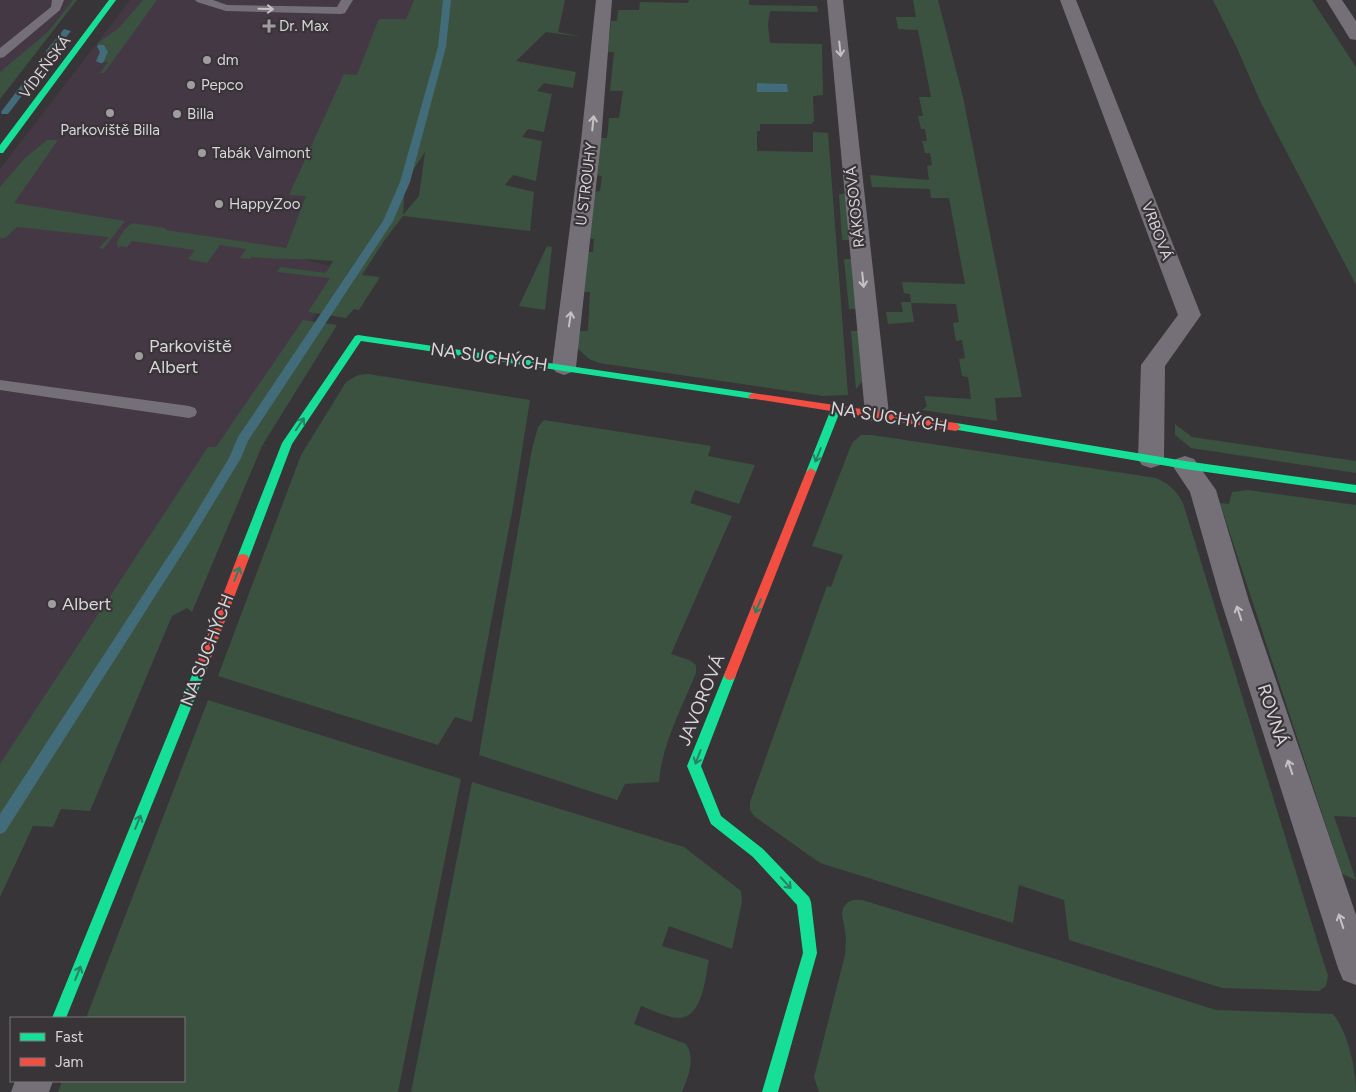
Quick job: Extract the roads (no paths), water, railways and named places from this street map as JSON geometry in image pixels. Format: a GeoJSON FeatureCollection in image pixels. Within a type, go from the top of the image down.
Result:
{"type":"FeatureCollection","features":[{"type":"Feature","properties":{"kind":"street","name":"VÍDEŇSKÁ"},"geometry":{"type":"LineString","coordinates":[[0,151],[113,0]]}},
{"type":"Feature","properties":{"kind":"street","name":"U STROUHY"},"geometry":{"type":"LineString","coordinates":[[564,367],[591,141],[604,0]]}},
{"type":"Feature","properties":{"kind":"street","name":"RÁKOSOVÁ"},"geometry":{"type":"LineString","coordinates":[[835,0],[877,414]]}},
{"type":"Feature","properties":{"kind":"street","name":"VRBOVÁ"},"geometry":{"type":"LineString","coordinates":[[1068,0],[1190,315],[1153,364],[1151,459]]}},
{"type":"Feature","properties":{"kind":"street"},"geometry":{"type":"LineString","coordinates":[[1334,0],[1355,33]]}},
{"type":"Feature","properties":{"kind":"street","name":"NA SUCHÝCH"},"geometry":{"type":"LineString","coordinates":[[59,1017],[196,681],[287,443],[358,338],[564,367],[836,410],[877,414],[1185,465],[1356,488]]}},
{"type":"Feature","properties":{"kind":"street","name":"JAVOROVÁ"},"geometry":{"type":"LineString","coordinates":[[770,1092],[810,953],[804,902],[758,853],[716,820],[694,766],[836,410]]}},
{"type":"Feature","properties":{"kind":"street","name":"ROVNÁ"},"geometry":{"type":"LineString","coordinates":[[1185,465],[1203,490],[1235,601],[1356,968]]}},
{"type":"Feature","properties":{"kind":"lane"},"geometry":{"type":"LineString","coordinates":[[0,54],[56,8],[58,0]]}},
{"type":"Feature","properties":{"kind":"lane"},"geometry":{"type":"LineString","coordinates":[[201,0],[226,8],[342,11],[347,0]]}},
{"type":"Feature","properties":{"kind":"lane"},"geometry":{"type":"LineString","coordinates":[[0,385],[188,412]]}},
{"type":"Feature","properties":{"kind":"water"},"geometry":{"type":"Polygon","coordinates":[[[757,83],[787,84],[788,92],[757,92],[757,83]]]}},
{"type":"Feature","properties":{"kind":"waterway"},"geometry":{"type":"LineString","coordinates":[[0,827],[192,529],[235,458],[242,440],[388,221],[405,182],[442,47],[447,0]]}},
{"type":"Feature","properties":{"kind":"waterway"},"geometry":{"type":"LineString","coordinates":[[49,53],[67,31]]}},
{"type":"Feature","properties":{"kind":"waterway"},"geometry":{"type":"LineString","coordinates":[[100,61],[104,52],[101,47]]}},
{"type":"Feature","properties":{"kind":"waterway"},"geometry":{"type":"LineString","coordinates":[[5,112],[26,85]]}},
{"type":"Feature","properties":{"kind":"place","name":"Dr. Max"},"geometry":{"type":"Point","coordinates":[269,26]}},
{"type":"Feature","properties":{"kind":"place","name":"dm"},"geometry":{"type":"Point","coordinates":[207,60]}},
{"type":"Feature","properties":{"kind":"place","name":"Pepco"},"geometry":{"type":"Point","coordinates":[191,85]}},
{"type":"Feature","properties":{"kind":"place","name":"Parkoviště Billa"},"geometry":{"type":"Point","coordinates":[110,113]}},
{"type":"Feature","properties":{"kind":"place","name":"Billa"},"geometry":{"type":"Point","coordinates":[177,114]}},
{"type":"Feature","properties":{"kind":"place","name":"Tabák Valmont"},"geometry":{"type":"Point","coordinates":[202,153]}},
{"type":"Feature","properties":{"kind":"place","name":"HappyZoo"},"geometry":{"type":"Point","coordinates":[219,204]}},
{"type":"Feature","properties":{"kind":"place","name":"Parkoviště Albert"},"geometry":{"type":"Point","coordinates":[139,356]}},
{"type":"Feature","properties":{"kind":"place","name":"Albert"},"geometry":{"type":"Point","coordinates":[52,604]}}]}
